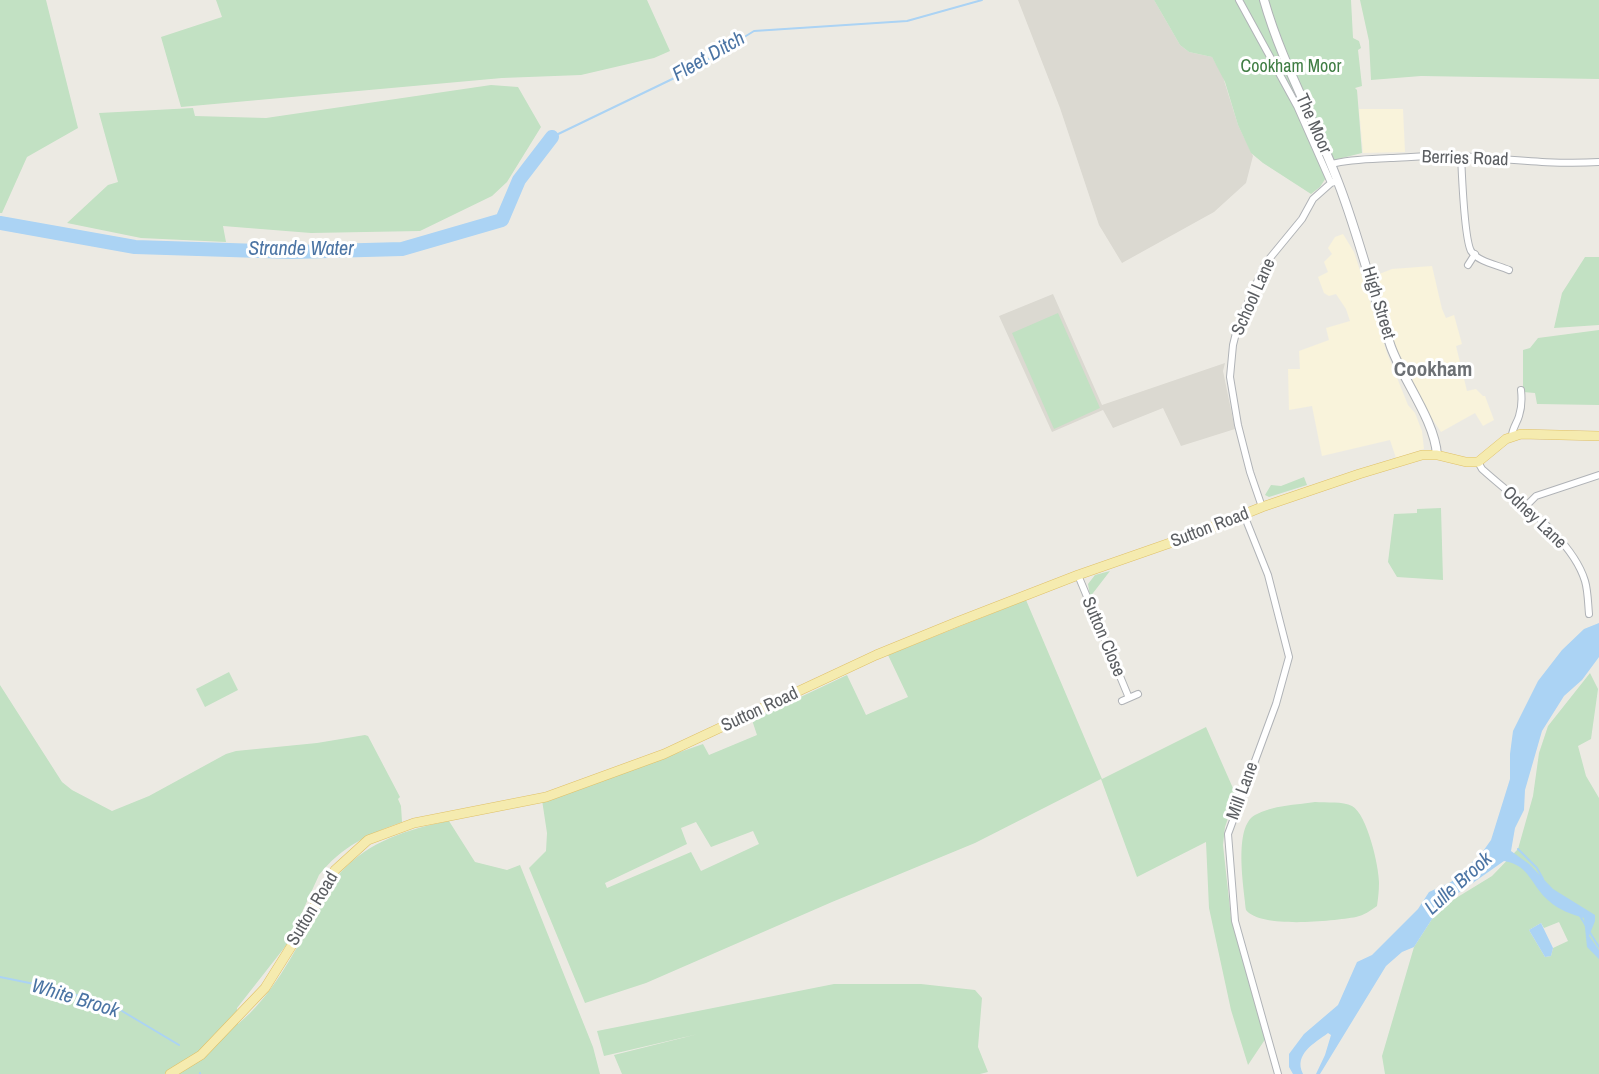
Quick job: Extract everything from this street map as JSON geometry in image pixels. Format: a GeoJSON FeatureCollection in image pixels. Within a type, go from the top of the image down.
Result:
{"type":"FeatureCollection","features":[{"type":"Feature","properties":{"kind":"main road","name":"The Moor"},"geometry":{"type":"LineString","coordinates":[[1264,0],[1283,57],[1331,164],[1334,182]]}},
{"type":"Feature","properties":{"kind":"main road","name":"High Street"},"geometry":{"type":"LineString","coordinates":[[1334,182],[1359,242],[1391,348],[1433,434],[1437,455]]}},
{"type":"Feature","properties":{"kind":"main road"},"geometry":{"type":"LineString","coordinates":[[1437,455],[1466,462],[1478,462],[1512,435],[1599,436]]}},
{"type":"Feature","properties":{"kind":"main road","name":"Sutton Road"},"geometry":{"type":"LineString","coordinates":[[170,1074],[201,1055],[217,1041],[265,988],[335,870],[368,840],[414,823],[546,797],[664,754],[876,655],[1078,575],[1190,536],[1262,507],[1422,455],[1437,455]]}},
{"type":"Feature","properties":{"kind":"street"},"geometry":{"type":"LineString","coordinates":[[1239,0],[1297,106],[1334,182]]}},
{"type":"Feature","properties":{"kind":"street"},"geometry":{"type":"LineString","coordinates":[[1461,156],[1467,237],[1472,251],[1482,259],[1509,270]]}},
{"type":"Feature","properties":{"kind":"street","name":"Berries Road"},"geometry":{"type":"LineString","coordinates":[[1331,164],[1348,159],[1461,156],[1475,159],[1535,162],[1599,162]]}},
{"type":"Feature","properties":{"kind":"street","name":"School Lane"},"geometry":{"type":"LineString","coordinates":[[1262,507],[1238,425],[1230,377],[1233,345],[1238,325],[1266,264],[1302,219],[1313,199],[1334,182]]}},
{"type":"Feature","properties":{"kind":"street"},"geometry":{"type":"LineString","coordinates":[[1468,265],[1475,254]]}},
{"type":"Feature","properties":{"kind":"street"},"geometry":{"type":"LineString","coordinates":[[1512,435],[1519,417],[1521,390]]}},
{"type":"Feature","properties":{"kind":"street","name":"Odney Lane"},"geometry":{"type":"LineString","coordinates":[[1478,462],[1482,469],[1561,541],[1576,561],[1585,582],[1589,614]]}},
{"type":"Feature","properties":{"kind":"street"},"geometry":{"type":"LineString","coordinates":[[1526,507],[1536,496],[1599,475]]}},
{"type":"Feature","properties":{"kind":"street","name":"Mill Lane"},"geometry":{"type":"LineString","coordinates":[[1244,515],[1268,575],[1289,657],[1276,704],[1228,834],[1235,921],[1278,1074]]}},
{"type":"Feature","properties":{"kind":"street","name":"Sutton Close"},"geometry":{"type":"LineString","coordinates":[[1078,575],[1125,699],[1138,694]]}},
{"type":"Feature","properties":{"kind":"shaded area"},"geometry":{"type":"Polygon","coordinates":[[[1018,0],[1154,0],[1180,45],[1189,52],[1212,57],[1222,74],[1238,125],[1253,156],[1246,183],[1214,212],[1122,263],[1099,225],[1060,108],[1018,0]]]}},
{"type":"Feature","properties":{"kind":"shaded area"},"geometry":{"type":"Polygon","coordinates":[[[1359,109],[1403,109],[1405,152],[1363,153],[1359,109]]]}},
{"type":"Feature","properties":{"kind":"shaded area"},"geometry":{"type":"Polygon","coordinates":[[[1343,234],[1354,252],[1387,353],[1408,405],[1415,413],[1422,431],[1424,449],[1396,458],[1390,440],[1322,456],[1312,406],[1289,410],[1288,369],[1300,369],[1299,351],[1329,340],[1326,328],[1350,321],[1346,309],[1336,294],[1329,296],[1324,293],[1318,277],[1328,272],[1324,262],[1332,254],[1328,248],[1335,237],[1343,234]]]}},
{"type":"Feature","properties":{"kind":"shaded area"},"geometry":{"type":"Polygon","coordinates":[[[1432,266],[1446,318],[1454,315],[1462,344],[1456,346],[1467,391],[1476,389],[1485,396],[1494,420],[1483,426],[1475,413],[1441,432],[1416,395],[1395,346],[1374,276],[1392,269],[1432,266]]]}},
{"type":"Feature","properties":{"kind":"shaded area"},"geometry":{"type":"Polygon","coordinates":[[[1053,294],[1102,405],[1225,363],[1223,371],[1235,429],[1181,446],[1163,408],[1113,428],[1103,410],[1052,432],[999,316],[1053,294]]]}},
{"type":"Feature","properties":{"kind":"green space"},"geometry":{"type":"Polygon","coordinates":[[[0,0],[46,0],[78,128],[27,157],[2,213],[0,213],[0,0]]]}},
{"type":"Feature","properties":{"kind":"green space"},"geometry":{"type":"Polygon","coordinates":[[[216,0],[647,0],[670,51],[654,58],[581,75],[502,78],[181,107],[161,37],[222,17],[216,0]]]}},
{"type":"Feature","properties":{"kind":"green space","name":"Cookham Moor"},"geometry":{"type":"Polygon","coordinates":[[[1154,0],[1351,0],[1353,38],[1359,41],[1361,48],[1358,50],[1362,86],[1355,88],[1362,153],[1338,159],[1320,187],[1311,194],[1263,163],[1251,153],[1238,125],[1225,82],[1212,57],[1189,52],[1180,45],[1154,0]]]}},
{"type":"Feature","properties":{"kind":"green space"},"geometry":{"type":"Polygon","coordinates":[[[1360,0],[1599,0],[1599,79],[1421,76],[1371,80],[1369,41],[1360,0]]]}},
{"type":"Feature","properties":{"kind":"green space"},"geometry":{"type":"Polygon","coordinates":[[[491,85],[518,87],[541,127],[507,182],[492,196],[420,231],[311,233],[223,226],[226,242],[141,238],[67,223],[108,185],[118,182],[99,113],[193,108],[195,116],[266,118],[491,85]]]}},
{"type":"Feature","properties":{"kind":"green space"},"geometry":{"type":"Polygon","coordinates":[[[1585,257],[1599,257],[1599,325],[1554,328],[1562,293],[1585,257]]]}},
{"type":"Feature","properties":{"kind":"green space"},"geometry":{"type":"Polygon","coordinates":[[[1058,313],[1100,408],[1054,429],[1012,333],[1058,313]]]}},
{"type":"Feature","properties":{"kind":"green space"},"geometry":{"type":"Polygon","coordinates":[[[1599,330],[1599,405],[1537,404],[1535,393],[1523,392],[1523,350],[1530,348],[1538,338],[1599,330]]]}},
{"type":"Feature","properties":{"kind":"green space"},"geometry":{"type":"Polygon","coordinates":[[[1304,477],[1307,485],[1269,497],[1265,495],[1271,485],[1281,486],[1304,477]]]}},
{"type":"Feature","properties":{"kind":"green space"},"geometry":{"type":"Polygon","coordinates":[[[1441,508],[1443,580],[1397,577],[1388,562],[1394,514],[1417,513],[1417,509],[1441,508]]]}},
{"type":"Feature","properties":{"kind":"green space"},"geometry":{"type":"Polygon","coordinates":[[[1110,571],[1090,597],[1088,584],[1095,575],[1110,571]]]}},
{"type":"Feature","properties":{"kind":"green space"},"geometry":{"type":"Polygon","coordinates":[[[1026,600],[1102,779],[1206,727],[1236,795],[1225,827],[1223,845],[1231,918],[1266,1038],[1248,1065],[1231,1010],[1209,908],[1206,842],[1137,877],[1101,779],[975,843],[646,983],[585,1003],[529,868],[546,851],[547,833],[542,800],[703,744],[709,755],[757,735],[752,720],[847,675],[866,715],[908,697],[888,655],[1026,600]],[[696,822],[681,828],[687,844],[605,883],[607,888],[691,852],[701,871],[759,844],[753,831],[711,847],[696,822]]]}},
{"type":"Feature","properties":{"kind":"green space"},"geometry":{"type":"Polygon","coordinates":[[[229,672],[238,690],[205,707],[196,689],[229,672]]]}},
{"type":"Feature","properties":{"kind":"green space"},"geometry":{"type":"Polygon","coordinates":[[[1590,673],[1598,689],[1591,739],[1578,746],[1586,776],[1599,798],[1599,1074],[1385,1074],[1382,1056],[1414,947],[1443,906],[1492,876],[1518,849],[1533,796],[1539,753],[1548,726],[1590,673]],[[1559,922],[1544,928],[1541,923],[1529,930],[1545,957],[1551,956],[1553,948],[1568,941],[1559,922]]]}},
{"type":"Feature","properties":{"kind":"green space"},"geometry":{"type":"Polygon","coordinates":[[[0,685],[62,782],[72,790],[112,811],[149,796],[226,754],[236,751],[368,736],[400,797],[398,799],[402,822],[357,842],[337,856],[319,875],[288,943],[237,1008],[238,1024],[271,988],[290,960],[332,883],[351,862],[390,838],[449,821],[475,862],[507,870],[520,865],[593,1047],[600,1074],[0,1074],[0,685]]]}},
{"type":"Feature","properties":{"kind":"green space"},"geometry":{"type":"Polygon","coordinates":[[[1315,802],[1348,804],[1363,819],[1377,865],[1379,883],[1377,906],[1359,916],[1331,920],[1281,922],[1254,916],[1246,910],[1242,873],[1242,845],[1248,822],[1255,815],[1269,809],[1315,802]]]}},
{"type":"Feature","properties":{"kind":"green space"},"geometry":{"type":"Polygon","coordinates":[[[834,984],[921,984],[975,990],[982,998],[978,1047],[988,1072],[980,1074],[622,1074],[614,1055],[698,1034],[604,1056],[597,1031],[834,984]]]}},
{"type":"Feature","properties":{"kind":"water","name":"Lulle Brook"},"geometry":{"type":"Polygon","coordinates":[[[1599,623],[1599,657],[1582,680],[1564,696],[1542,731],[1525,790],[1524,810],[1515,828],[1511,851],[1529,864],[1553,889],[1595,915],[1589,936],[1599,950],[1599,959],[1587,947],[1584,918],[1553,904],[1543,895],[1525,871],[1513,863],[1504,861],[1447,901],[1414,947],[1402,952],[1386,966],[1320,1074],[1316,1074],[1331,1035],[1328,1033],[1303,1055],[1301,1067],[1303,1074],[1293,1074],[1289,1067],[1289,1054],[1304,1034],[1338,1005],[1357,962],[1372,955],[1418,909],[1429,892],[1451,882],[1481,854],[1491,840],[1510,779],[1513,731],[1538,681],[1562,650],[1584,629],[1599,623]]]}},
{"type":"Feature","properties":{"kind":"water"},"geometry":{"type":"Polygon","coordinates":[[[1541,923],[1553,948],[1551,956],[1545,957],[1529,930],[1541,923]]]}},
{"type":"Feature","properties":{"kind":"waterway","name":"Fleet Ditch"},"geometry":{"type":"LineString","coordinates":[[552,137],[691,70],[754,31],[907,21],[982,0]]}},
{"type":"Feature","properties":{"kind":"waterway","name":"Strande Water"},"geometry":{"type":"LineString","coordinates":[[0,223],[135,247],[292,252],[402,249],[502,220],[519,180],[552,137]]}},
{"type":"Feature","properties":{"kind":"waterway"},"geometry":{"type":"LineString","coordinates":[[1518,849],[1537,868],[1543,879]]}},
{"type":"Feature","properties":{"kind":"waterway"},"geometry":{"type":"LineString","coordinates":[[1580,916],[1586,926]]}},
{"type":"Feature","properties":{"kind":"waterway"},"geometry":{"type":"LineString","coordinates":[[1589,931],[1599,947]]}},
{"type":"Feature","properties":{"kind":"waterway","name":"White Brook"},"geometry":{"type":"LineString","coordinates":[[0,977],[54,988],[117,1008],[179,1045]]}},
{"type":"Feature","properties":{"kind":"district","name":"Cookham"},"geometry":{"type":"Point","coordinates":[1433,370]}}]}
